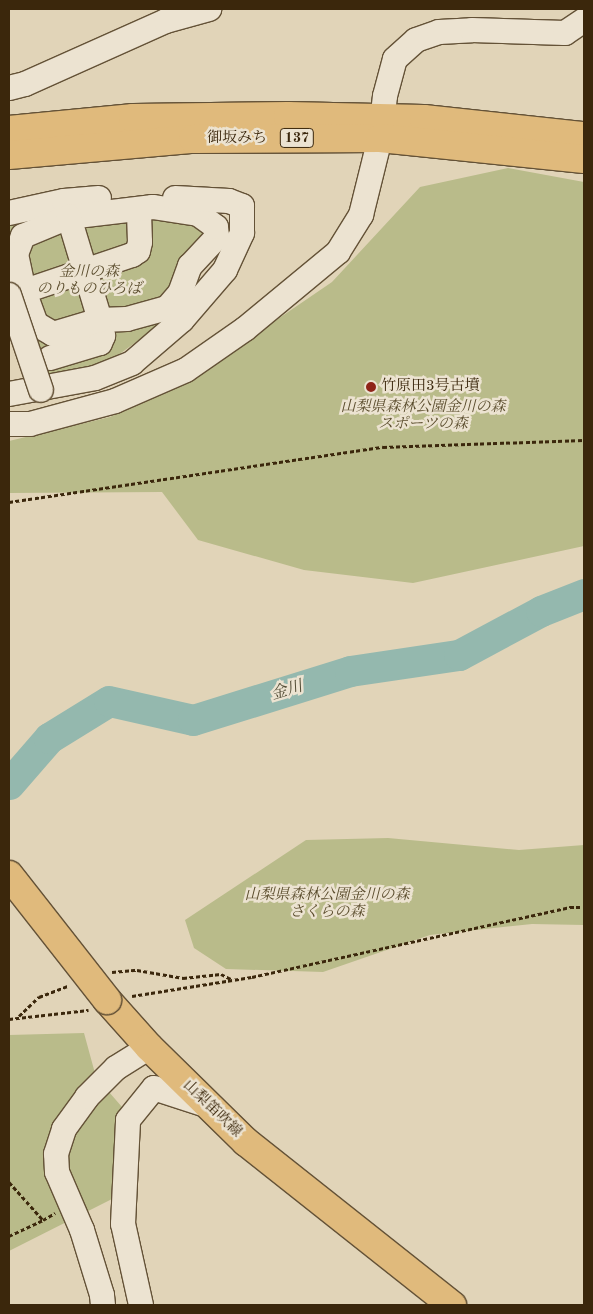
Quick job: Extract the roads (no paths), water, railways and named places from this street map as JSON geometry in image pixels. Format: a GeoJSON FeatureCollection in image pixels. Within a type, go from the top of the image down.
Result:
{"type":"FeatureCollection","features":[{"type":"Feature","properties":{"kind":"main road","name":"御坂みち"},"geometry":{"type":"LineString","coordinates":[[9,130],[133,118],[584,136]]}},
{"type":"Feature","properties":{"kind":"main road","name":"御坂みち"},"geometry":{"type":"LineString","coordinates":[[9,155],[193,139],[381,128],[584,159]]}},
{"type":"Feature","properties":{"kind":"main road"},"geometry":{"type":"LineString","coordinates":[[9,164],[85,147]]}},
{"type":"Feature","properties":{"kind":"main road","name":"山梨笛吹線"},"geometry":{"type":"LineString","coordinates":[[9,875],[107,1000],[149,1047],[206,1105],[304,1189],[452,1305]]}},
{"type":"Feature","properties":{"kind":"street"},"geometry":{"type":"LineString","coordinates":[[9,88],[25,84],[166,21],[209,9]]}},
{"type":"Feature","properties":{"kind":"street"},"geometry":{"type":"LineString","coordinates":[[9,424],[30,424],[115,401],[186,370],[245,329],[338,252],[361,215],[395,59],[416,40],[439,32],[565,33],[576,17]]}},
{"type":"Feature","properties":{"kind":"street"},"geometry":{"type":"LineString","coordinates":[[9,213],[64,201],[132,195],[228,201],[242,206],[245,220],[225,270],[182,320],[132,363],[95,378],[41,390],[9,394]]}},
{"type":"Feature","properties":{"kind":"street"},"geometry":{"type":"LineString","coordinates":[[14,294],[36,324],[42,330],[53,334],[100,320],[127,319],[166,308],[180,293],[190,266],[217,237],[216,227],[198,214],[153,207],[69,217],[23,236],[16,254],[14,294],[41,390]]}},
{"type":"Feature","properties":{"kind":"street"},"geometry":{"type":"LineString","coordinates":[[14,294],[138,250],[139,209]]}},
{"type":"Feature","properties":{"kind":"street"},"geometry":{"type":"LineString","coordinates":[[50,358],[100,343],[103,336],[100,320],[83,271],[69,217]]}},
{"type":"Feature","properties":{"kind":"street"},"geometry":{"type":"LineString","coordinates":[[103,1305],[102,1295],[70,1203],[57,1172],[56,1154],[64,1129],[87,1096],[116,1068],[149,1047]]}},
{"type":"Feature","properties":{"kind":"street"},"geometry":{"type":"LineString","coordinates":[[141,1305],[123,1224],[128,1120],[154,1088],[206,1105]]}},
{"type":"Feature","properties":{"kind":"waterway","name":"金川"},"geometry":{"type":"LineString","coordinates":[[9,784],[49,738],[109,701],[193,720],[350,671],[459,655],[541,611],[584,594]]}},
{"type":"Feature","properties":{"kind":"place","name":"竹原田3号古墳"},"geometry":{"type":"Point","coordinates":[371,387]}},
{"type":"Feature","properties":{"kind":"park label","name":"金川の森 のりものひろば"},"geometry":{"type":"Point","coordinates":[89,280]}},
{"type":"Feature","properties":{"kind":"park label","name":"山梨県森林公園金川の森 スポーツの森"},"geometry":{"type":"Point","coordinates":[423,416]}},
{"type":"Feature","properties":{"kind":"park label","name":"山梨県森林公園金川の森 さくらの森"},"geometry":{"type":"Point","coordinates":[327,904]}}]}
